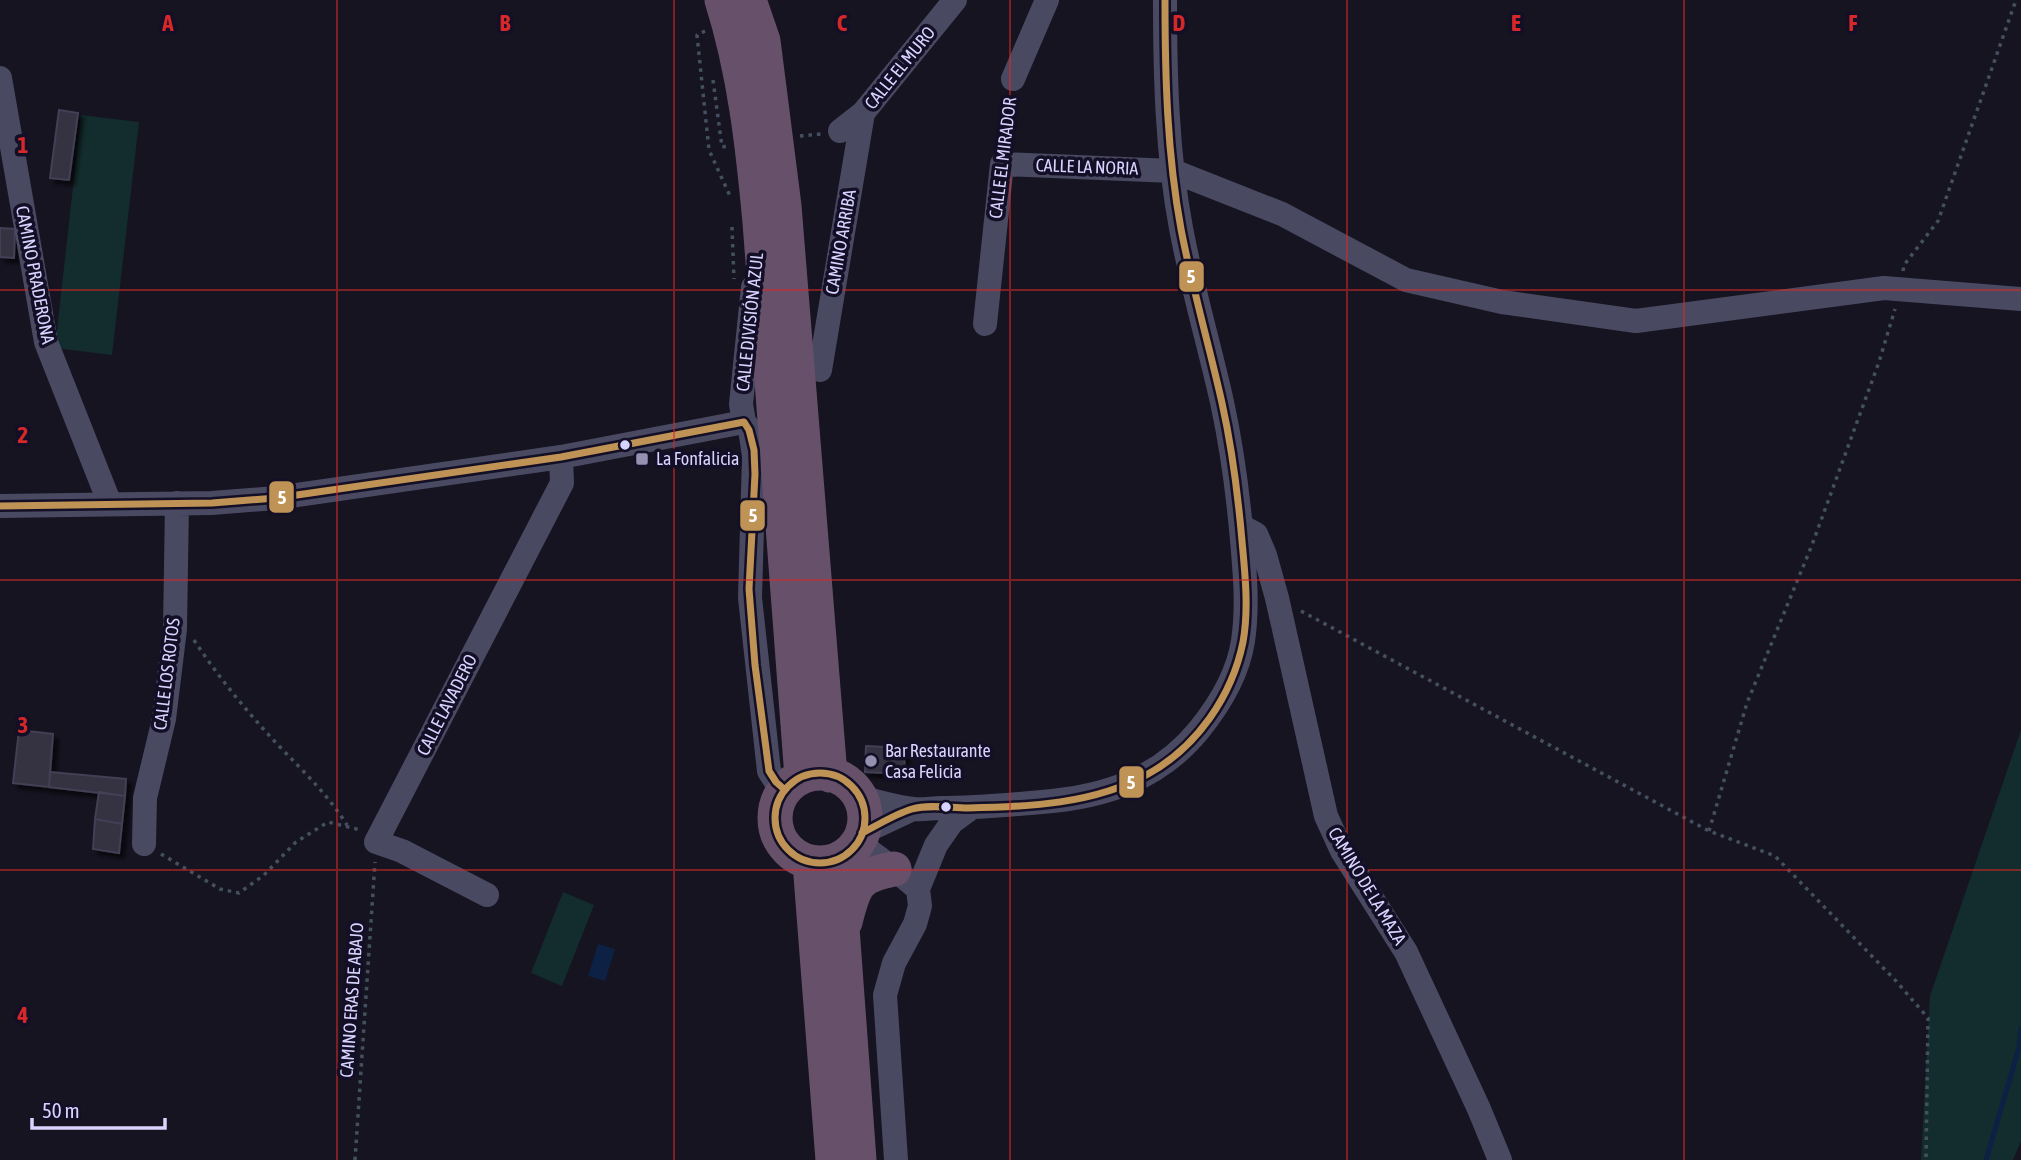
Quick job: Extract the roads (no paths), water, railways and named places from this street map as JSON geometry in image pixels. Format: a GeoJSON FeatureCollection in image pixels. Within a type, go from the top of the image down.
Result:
{"type":"FeatureCollection","features":[{"type":"Feature","properties":{"kind":"highway"},"geometry":{"type":"LineString","coordinates":[[749,0],[763,41],[784,206],[805,780]]}},
{"type":"Feature","properties":{"kind":"highway"},"geometry":{"type":"LineString","coordinates":[[715,15],[738,56],[746,95],[746,224],[805,780]]}},
{"type":"Feature","properties":{"kind":"highway"},"geometry":{"type":"LineString","coordinates":[[833,1160],[842,850],[864,815],[859,797],[847,783],[805,780],[776,808],[776,831],[794,856],[842,850]]}},
{"type":"Feature","properties":{"kind":"highway"},"geometry":{"type":"LineString","coordinates":[[842,850],[841,936],[859,1160]]}},
{"type":"Feature","properties":{"kind":"highway"},"geometry":{"type":"LineString","coordinates":[[841,936],[852,895],[861,880],[876,872],[906,879]]}},
{"type":"Feature","properties":{"kind":"street","name":"CALLE EL MURO"},"geometry":{"type":"LineString","coordinates":[[840,131],[863,113],[955,0]]}},
{"type":"Feature","properties":{"kind":"street","name":"CALLE EL MIRADOR"},"geometry":{"type":"LineString","coordinates":[[1013,79],[1047,0]]}},
{"type":"Feature","properties":{"kind":"street"},"geometry":{"type":"LineString","coordinates":[[859,797],[913,809],[971,808],[1065,800],[1125,786],[1171,759],[1190,741],[1220,702],[1231,679],[1243,643],[1246,587],[1241,526],[1234,464],[1182,232],[1173,171],[1165,0]]}},
{"type":"Feature","properties":{"kind":"street","name":"CAMINO PRADERONA"},"geometry":{"type":"LineString","coordinates":[[0,78],[46,342],[110,504]]}},
{"type":"Feature","properties":{"kind":"street","name":"CAMINO ARRIBA"},"geometry":{"type":"LineString","coordinates":[[820,370],[863,113]]}},
{"type":"Feature","properties":{"kind":"street","name":"CALLE EL MIRADOR"},"geometry":{"type":"LineString","coordinates":[[985,324],[1002,164]]}},
{"type":"Feature","properties":{"kind":"street","name":"CALLE LA NORIA"},"geometry":{"type":"LineString","coordinates":[[1002,164],[1173,171],[1282,214],[1406,280],[1502,302],[1636,321],[1884,288],[2021,299]]}},
{"type":"Feature","properties":{"kind":"street","name":"CALLE DIVISIÓN AZUL"},"geometry":{"type":"LineString","coordinates":[[746,224],[741,404],[744,422],[750,429],[754,456],[750,539],[752,627],[769,771],[776,782],[805,780]]}},
{"type":"Feature","properties":{"kind":"street"},"geometry":{"type":"LineString","coordinates":[[0,506],[177,503],[276,498],[561,457],[744,422]]}},
{"type":"Feature","properties":{"kind":"street","name":"CALLE LAVADERO"},"geometry":{"type":"LineString","coordinates":[[487,895],[401,851],[376,842],[562,484],[561,457]]}},
{"type":"Feature","properties":{"kind":"street","name":"CALLE LOS ROTOS"},"geometry":{"type":"LineString","coordinates":[[144,844],[145,798],[164,719],[175,629],[177,503]]}},
{"type":"Feature","properties":{"kind":"street","name":"CAMINO DE LA MAZA"},"geometry":{"type":"LineString","coordinates":[[1241,526],[1256,534],[1278,598],[1326,816],[1342,851],[1406,952],[1500,1160]]}},
{"type":"Feature","properties":{"kind":"street"},"geometry":{"type":"LineString","coordinates":[[906,879],[936,845],[952,821],[971,808]]}},
{"type":"Feature","properties":{"kind":"street"},"geometry":{"type":"LineString","coordinates":[[842,850],[913,809]]}},
{"type":"Feature","properties":{"kind":"street"},"geometry":{"type":"LineString","coordinates":[[842,850],[906,879],[920,906],[915,924],[894,963],[885,995],[896,1160]]}},
{"type":"Feature","properties":{"kind":"water"},"geometry":{"type":"Polygon","coordinates":[[[598,944],[615,949],[605,981],[588,976],[598,944]]]}},
{"type":"Feature","properties":{"kind":"waterway"},"geometry":{"type":"LineString","coordinates":[[1986,1160],[2019,1048],[2021,1028]]}},
{"type":"Feature","properties":{"kind":"place","name":"La Fonfalicia"},"geometry":{"type":"Point","coordinates":[642,459]}},
{"type":"Feature","properties":{"kind":"place","name":"Bar Restaurante Casa Felicia"},"geometry":{"type":"Point","coordinates":[871,761]}}]}
